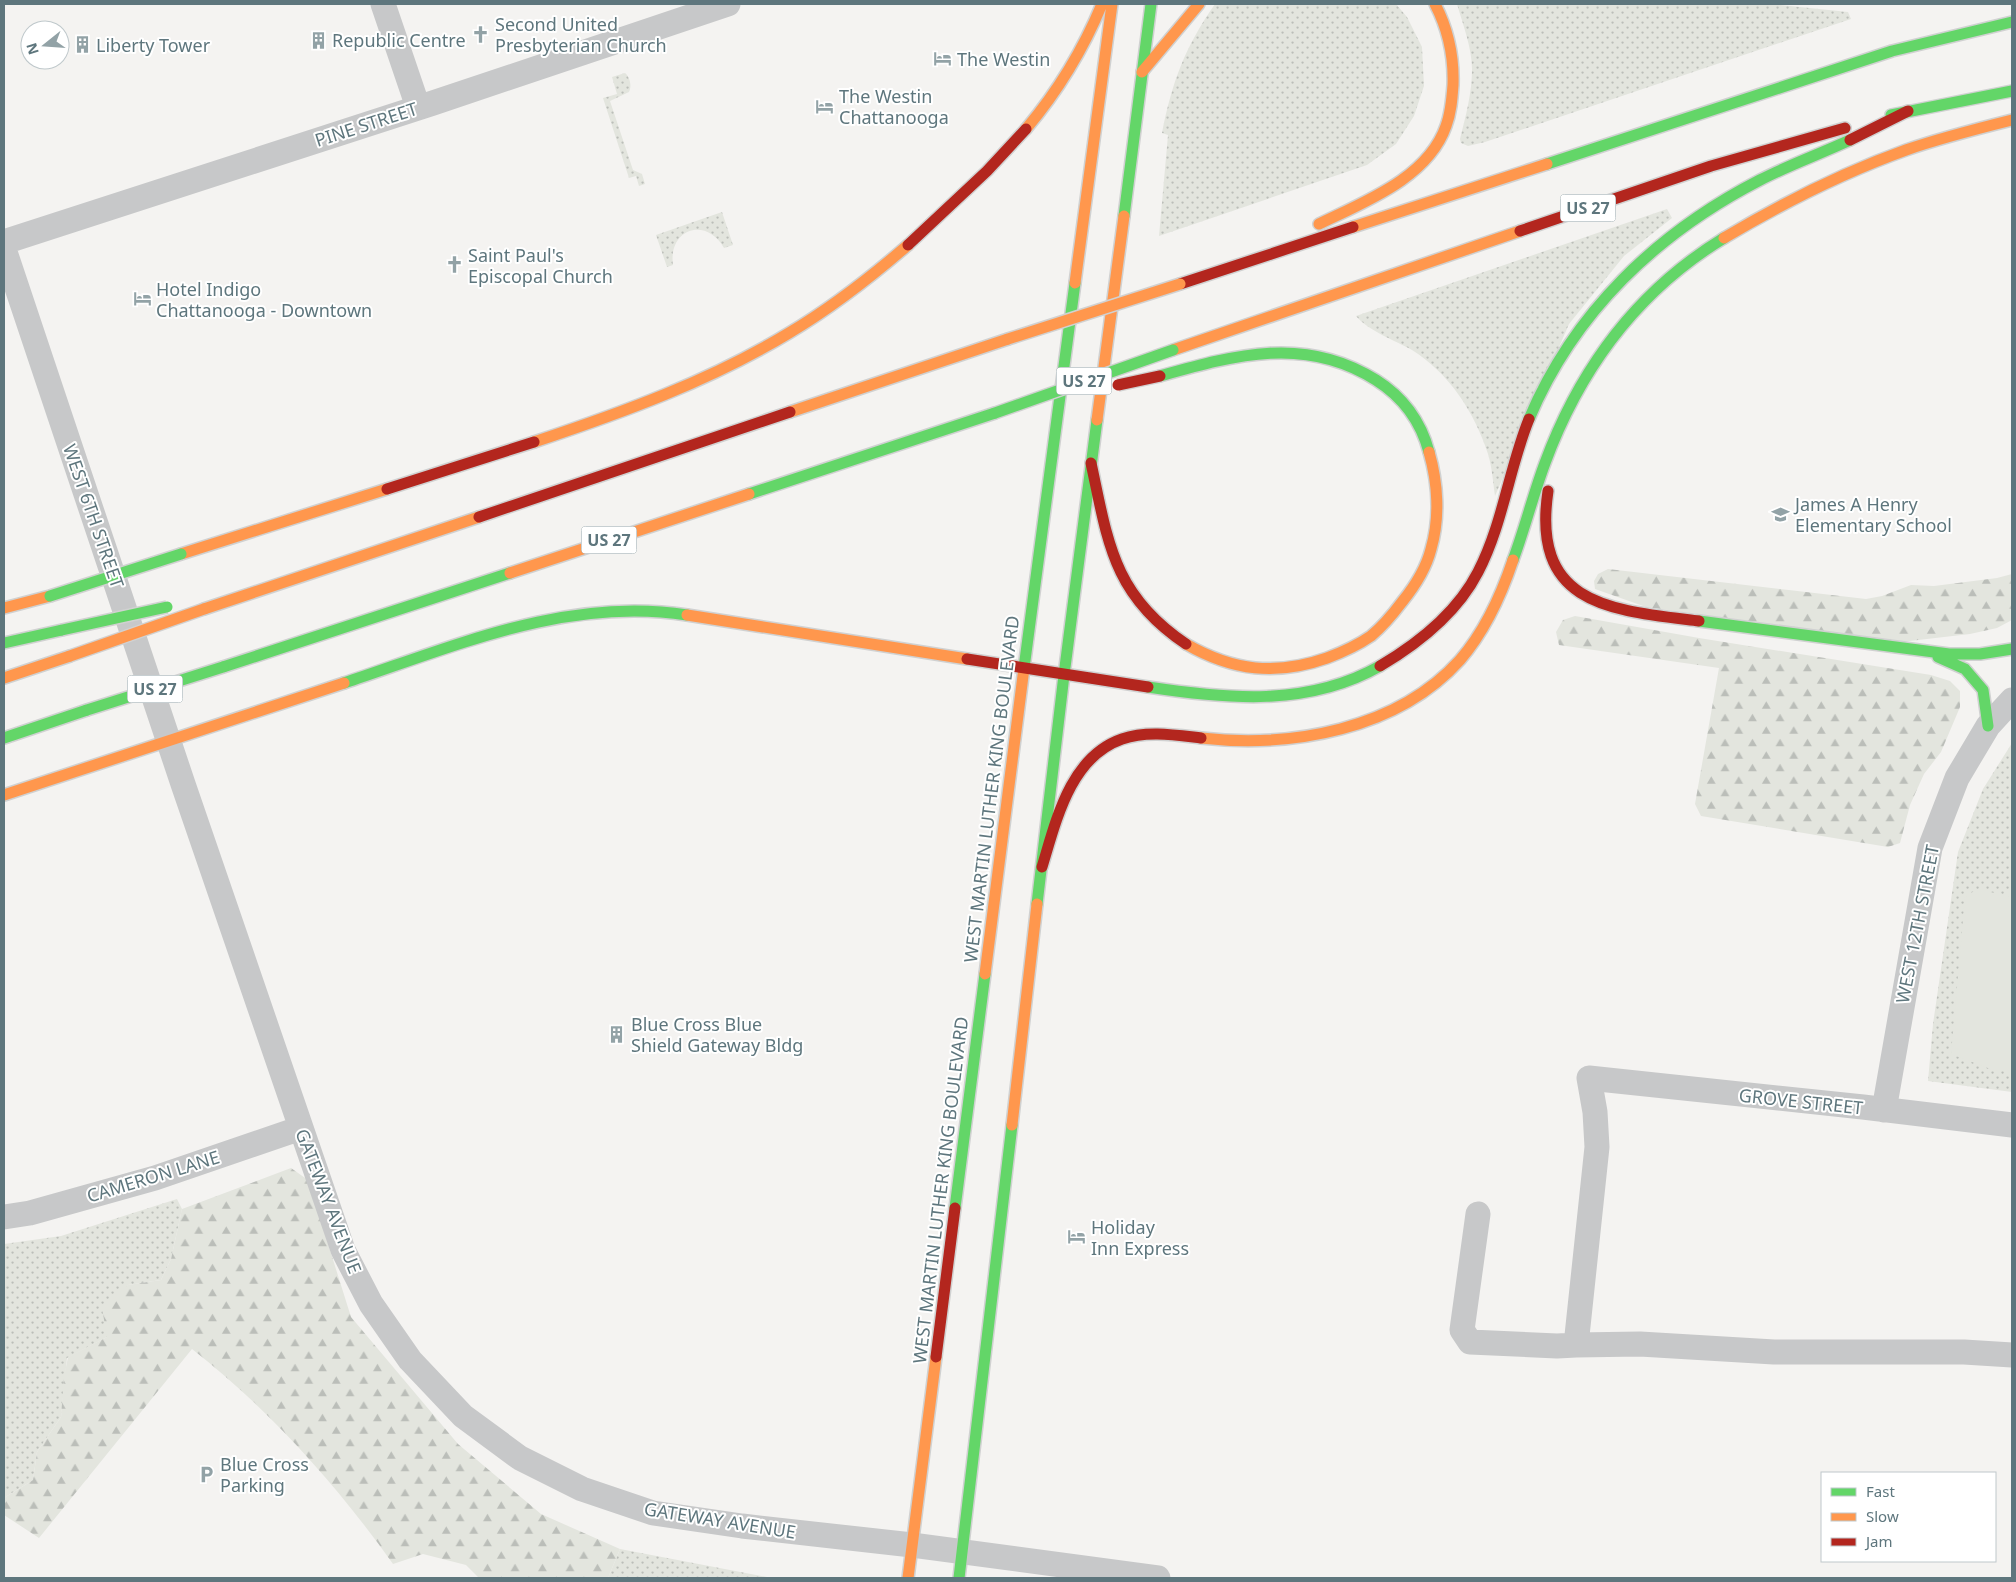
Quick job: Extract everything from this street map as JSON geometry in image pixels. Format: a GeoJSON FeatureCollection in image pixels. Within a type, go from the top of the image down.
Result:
{"type":"FeatureCollection","features":[{"type":"Feature","properties":{"kind":"main road"},"geometry":{"type":"LineString","coordinates":[[4,608],[50,596],[490,457],[666,393],[735,362],[788,334],[838,302],[872,276],[934,222],[1006,154],[1041,114],[1063,82],[1080,52],[1102,4]]}},
{"type":"Feature","properties":{"kind":"main road","name":"WEST MARTIN LUTHER KING BOULEVARD"},"geometry":{"type":"LineString","coordinates":[[908,1578],[1024,668],[1112,4]]}},
{"type":"Feature","properties":{"kind":"main road"},"geometry":{"type":"LineString","coordinates":[[959,1578],[1064,675],[1150,4]]}},
{"type":"Feature","properties":{"kind":"main road"},"geometry":{"type":"LineString","coordinates":[[1142,72],[1199,4]]}},
{"type":"Feature","properties":{"kind":"main road"},"geometry":{"type":"LineString","coordinates":[[1180,284],[1307,230],[1381,193],[1406,177],[1434,149],[1446,125],[1452,105],[1453,70],[1449,37],[1441,14],[1435,4]]}},
{"type":"Feature","properties":{"kind":"main road"},"geometry":{"type":"LineString","coordinates":[[4,643],[257,592],[1008,339],[1892,51],[1946,36],[2012,22]]}},
{"type":"Feature","properties":{"kind":"main road","name":"US 27"},"geometry":{"type":"LineString","coordinates":[[4,738],[995,413],[1173,350],[1711,166],[1908,111],[2012,91]]}},
{"type":"Feature","properties":{"kind":"main road"},"geometry":{"type":"LineString","coordinates":[[4,795],[169,742],[502,630],[598,612],[674,613],[1197,695],[1233,698],[1267,697],[1297,694],[1329,687],[1366,672],[1406,650],[1453,609],[1477,573],[1496,523],[1523,435],[1545,388],[1571,342],[1602,300],[1637,265],[1674,233],[1753,184],[1830,150],[1908,111]]}},
{"type":"Feature","properties":{"kind":"main road"},"geometry":{"type":"LineString","coordinates":[[1042,866],[1054,826],[1071,787],[1094,756],[1119,740],[1143,734],[1239,741],[1284,739],[1336,731],[1361,724],[1416,696],[1454,666],[1473,645],[1489,621],[1498,602],[1545,464],[1559,430],[1584,382],[1617,332],[1635,310],[1689,262],[1737,230],[1804,194],[1880,159],[1957,134],[2012,120]]}},
{"type":"Feature","properties":{"kind":"main road"},"geometry":{"type":"LineString","coordinates":[[995,413],[1160,376],[1215,361],[1265,353],[1303,353],[1336,361],[1371,376],[1400,399],[1415,418],[1425,438],[1434,471],[1437,508],[1433,543],[1424,570],[1410,592],[1389,619],[1367,639],[1339,654],[1314,662],[1282,669],[1249,668],[1202,654],[1160,626],[1128,588],[1109,542],[1091,463]]}},
{"type":"Feature","properties":{"kind":"main road"},"geometry":{"type":"LineString","coordinates":[[1584,382],[1562,438],[1549,482],[1544,522],[1548,552],[1556,568],[1569,584],[1584,596],[1599,604],[1635,613],[1926,652],[1966,655],[2012,649]]}},
{"type":"Feature","properties":{"kind":"main road"},"geometry":{"type":"LineString","coordinates":[[4,678],[70,656],[194,604]]}},
{"type":"Feature","properties":{"kind":"main road"},"geometry":{"type":"LineString","coordinates":[[1926,652],[1965,669],[1983,690],[1988,726]]}},
{"type":"Feature","properties":{"kind":"street"},"geometry":{"type":"LineString","coordinates":[[383,4],[418,107]]}},
{"type":"Feature","properties":{"kind":"street","name":"PINE STREET"},"geometry":{"type":"LineString","coordinates":[[4,242],[728,4]]}},
{"type":"Feature","properties":{"kind":"street","name":"WEST 6TH STREET"},"geometry":{"type":"LineString","coordinates":[[4,249],[183,784]]}},
{"type":"Feature","properties":{"kind":"street","name":"WEST 12TH STREET"},"geometry":{"type":"LineString","coordinates":[[1884,1110],[1909,958],[1930,848],[1957,778],[1988,726],[2012,700]]}},
{"type":"Feature","properties":{"kind":"street","name":"GATEWAY AVENUE"},"geometry":{"type":"LineString","coordinates":[[183,784],[343,1250],[371,1304],[410,1360],[463,1416],[520,1458],[582,1489],[653,1513],[742,1526],[912,1545],[1158,1578]]}},
{"type":"Feature","properties":{"kind":"street","name":"GROVE STREET"},"geometry":{"type":"LineString","coordinates":[[1576,1345],[1597,1147],[1595,1112],[1589,1078],[2012,1125]]}},
{"type":"Feature","properties":{"kind":"street","name":"CAMERON LANE"},"geometry":{"type":"LineString","coordinates":[[4,1217],[30,1213],[155,1178],[301,1128]]}},
{"type":"Feature","properties":{"kind":"street"},"geometry":{"type":"LineString","coordinates":[[1478,1214],[1462,1330],[1470,1342],[1557,1346],[1640,1344],[1774,1352],[1964,1352],[2012,1355]]}},
{"type":"Feature","properties":{"kind":"green space"},"geometry":{"type":"Polygon","coordinates":[[[1215,4],[1396,4],[1407,17],[1422,47],[1424,86],[1414,116],[1396,144],[1367,165],[1159,236],[1168,135],[1162,133],[1170,97],[1195,35],[1215,4]]]}},
{"type":"Feature","properties":{"kind":"green space"},"geometry":{"type":"Polygon","coordinates":[[[1457,4],[1772,4],[1848,12],[1851,19],[1485,142],[1468,146],[1461,143],[1460,139],[1470,95],[1472,61],[1467,36],[1457,4]]]}},
{"type":"Feature","properties":{"kind":"green space"},"geometry":{"type":"Polygon","coordinates":[[[625,73],[630,82],[629,92],[610,101],[633,170],[642,174],[645,184],[639,186],[636,176],[629,178],[603,98],[617,94],[612,77],[625,73]]]}},
{"type":"Feature","properties":{"kind":"green space"},"geometry":{"type":"Polygon","coordinates":[[[1667,209],[1672,218],[1624,256],[1569,324],[1495,496],[1488,454],[1483,439],[1468,409],[1449,382],[1425,359],[1412,350],[1374,331],[1356,316],[1667,209]]]}},
{"type":"Feature","properties":{"kind":"green space"},"geometry":{"type":"Polygon","coordinates":[[[722,212],[733,245],[724,248],[708,232],[690,231],[682,235],[676,243],[673,253],[673,265],[667,267],[656,235],[722,212]]]}},
{"type":"Feature","properties":{"kind":"green space"},"geometry":{"type":"Polygon","coordinates":[[[1608,569],[1866,599],[1882,596],[1911,585],[1934,586],[1997,578],[2012,574],[2012,620],[1997,628],[1970,634],[1901,642],[1646,607],[1595,589],[1594,581],[1598,574],[1608,569]]]}},
{"type":"Feature","properties":{"kind":"green space"},"geometry":{"type":"Polygon","coordinates":[[[1575,616],[1931,675],[1950,681],[1960,691],[1960,707],[1941,752],[1924,774],[1910,805],[1900,843],[1888,847],[1701,816],[1695,804],[1719,668],[1559,645],[1556,632],[1563,620],[1575,616]]]}},
{"type":"Feature","properties":{"kind":"green space"},"geometry":{"type":"Polygon","coordinates":[[[2012,743],[2012,1092],[1928,1081],[1933,1024],[1958,852],[1983,789],[2012,743]]]}},
{"type":"Feature","properties":{"kind":"green space"},"geometry":{"type":"Polygon","coordinates":[[[1977,889],[2012,897],[2012,1071],[1993,1070],[1951,1054],[1965,897],[1977,889]]]}},
{"type":"Feature","properties":{"kind":"green space"},"geometry":{"type":"Polygon","coordinates":[[[291,1168],[308,1180],[351,1317],[458,1444],[541,1514],[620,1549],[608,1578],[479,1578],[466,1565],[423,1554],[393,1564],[349,1505],[300,1449],[221,1372],[192,1349],[39,1538],[4,1515],[4,1498],[33,1480],[37,1452],[61,1417],[64,1377],[68,1357],[107,1337],[102,1308],[128,1285],[161,1280],[171,1259],[182,1209],[291,1168]]]}},
{"type":"Feature","properties":{"kind":"green space"},"geometry":{"type":"Polygon","coordinates":[[[177,1199],[182,1209],[171,1259],[161,1280],[128,1285],[107,1337],[67,1358],[61,1417],[37,1452],[33,1480],[4,1498],[4,1244],[61,1236],[177,1199]]]}},
{"type":"Feature","properties":{"kind":"green space"},"geometry":{"type":"Polygon","coordinates":[[[620,1549],[772,1578],[608,1578],[620,1549]]]}},
{"type":"Feature","properties":{"kind":"traffic: fast"},"geometry":{"type":"LineString","coordinates":[[1124,216],[1151,4]]}},
{"type":"Feature","properties":{"kind":"traffic: fast"},"geometry":{"type":"LineString","coordinates":[[1547,164],[1892,51],[2012,22]]}},
{"type":"Feature","properties":{"kind":"traffic: fast"},"geometry":{"type":"LineString","coordinates":[[1891,115],[2012,91]]}},
{"type":"Feature","properties":{"kind":"traffic: fast"},"geometry":{"type":"LineString","coordinates":[[1529,419],[1548,380],[1570,344],[1595,310],[1623,279],[1654,251],[1722,201],[1760,180],[1850,140]]}},
{"type":"Feature","properties":{"kind":"traffic: fast"},"geometry":{"type":"LineString","coordinates":[[1513,560],[1545,463],[1559,428],[1575,395],[1594,364],[1638,307],[1664,282],[1724,238]]}},
{"type":"Feature","properties":{"kind":"traffic: fast"},"geometry":{"type":"LineString","coordinates":[[1024,668],[1075,283]]}},
{"type":"Feature","properties":{"kind":"traffic: fast"},"geometry":{"type":"LineString","coordinates":[[995,413],[1173,350]]}},
{"type":"Feature","properties":{"kind":"traffic: fast"},"geometry":{"type":"LineString","coordinates":[[1160,376],[1215,361],[1243,356],[1296,353],[1323,357],[1349,366],[1376,380],[1395,394],[1416,421],[1429,452]]}},
{"type":"Feature","properties":{"kind":"traffic: fast"},"geometry":{"type":"LineString","coordinates":[[749,494],[995,413]]}},
{"type":"Feature","properties":{"kind":"traffic: fast"},"geometry":{"type":"LineString","coordinates":[[1064,675],[1097,420]]}},
{"type":"Feature","properties":{"kind":"traffic: fast"},"geometry":{"type":"LineString","coordinates":[[50,596],[181,554]]}},
{"type":"Feature","properties":{"kind":"traffic: fast"},"geometry":{"type":"LineString","coordinates":[[223,667],[510,573]]}},
{"type":"Feature","properties":{"kind":"traffic: fast"},"geometry":{"type":"LineString","coordinates":[[62,630],[167,607]]}},
{"type":"Feature","properties":{"kind":"traffic: fast"},"geometry":{"type":"LineString","coordinates":[[344,683],[470,640],[556,618],[599,612],[643,611],[687,615]]}},
{"type":"Feature","properties":{"kind":"traffic: fast"},"geometry":{"type":"LineString","coordinates":[[1699,621],[1949,654],[1980,654],[2012,649]]}},
{"type":"Feature","properties":{"kind":"traffic: fast"},"geometry":{"type":"LineString","coordinates":[[4,643],[62,630]]}},
{"type":"Feature","properties":{"kind":"traffic: fast"},"geometry":{"type":"LineString","coordinates":[[1938,657],[1965,669],[1983,690],[1988,726]]}},
{"type":"Feature","properties":{"kind":"traffic: fast"},"geometry":{"type":"LineString","coordinates":[[1148,687],[1207,695],[1267,696],[1296,694],[1353,679],[1380,666]]}},
{"type":"Feature","properties":{"kind":"traffic: fast"},"geometry":{"type":"LineString","coordinates":[[87,710],[223,667]]}},
{"type":"Feature","properties":{"kind":"traffic: fast"},"geometry":{"type":"LineString","coordinates":[[1037,904],[1064,675]]}},
{"type":"Feature","properties":{"kind":"traffic: fast"},"geometry":{"type":"LineString","coordinates":[[4,738],[87,710]]}},
{"type":"Feature","properties":{"kind":"traffic: fast"},"geometry":{"type":"LineString","coordinates":[[955,1208],[985,974]]}},
{"type":"Feature","properties":{"kind":"traffic: fast"},"geometry":{"type":"LineString","coordinates":[[959,1578],[1012,1125]]}},
{"type":"Feature","properties":{"kind":"traffic: slow"},"geometry":{"type":"LineString","coordinates":[[1026,129],[1049,100],[1069,70],[1087,38],[1102,4]]}},
{"type":"Feature","properties":{"kind":"traffic: slow"},"geometry":{"type":"LineString","coordinates":[[1075,283],[1112,4]]}},
{"type":"Feature","properties":{"kind":"traffic: slow"},"geometry":{"type":"LineString","coordinates":[[1142,72],[1199,4]]}},
{"type":"Feature","properties":{"kind":"traffic: slow"},"geometry":{"type":"LineString","coordinates":[[1319,224],[1393,186],[1425,160],[1437,144],[1449,116],[1453,74],[1449,43],[1435,4]]}},
{"type":"Feature","properties":{"kind":"traffic: slow"},"geometry":{"type":"LineString","coordinates":[[1724,238],[1812,190],[1882,159],[1932,142],[2012,120]]}},
{"type":"Feature","properties":{"kind":"traffic: slow"},"geometry":{"type":"LineString","coordinates":[[1353,227],[1547,164]]}},
{"type":"Feature","properties":{"kind":"traffic: slow"},"geometry":{"type":"LineString","coordinates":[[1097,420],[1124,216]]}},
{"type":"Feature","properties":{"kind":"traffic: slow"},"geometry":{"type":"LineString","coordinates":[[1173,350],[1520,231]]}},
{"type":"Feature","properties":{"kind":"traffic: slow"},"geometry":{"type":"LineString","coordinates":[[534,442],[664,395],[759,350],[835,303],[908,245]]}},
{"type":"Feature","properties":{"kind":"traffic: slow"},"geometry":{"type":"LineString","coordinates":[[1008,339],[1180,284]]}},
{"type":"Feature","properties":{"kind":"traffic: slow"},"geometry":{"type":"LineString","coordinates":[[790,412],[1008,339]]}},
{"type":"Feature","properties":{"kind":"traffic: slow"},"geometry":{"type":"LineString","coordinates":[[1186,644],[1203,653],[1238,665],[1272,669],[1308,664],[1327,658],[1371,636],[1388,620],[1411,590],[1420,577],[1429,556],[1437,513],[1436,488],[1429,452]]}},
{"type":"Feature","properties":{"kind":"traffic: slow"},"geometry":{"type":"LineString","coordinates":[[181,554],[387,489]]}},
{"type":"Feature","properties":{"kind":"traffic: slow"},"geometry":{"type":"LineString","coordinates":[[510,573],[749,494]]}},
{"type":"Feature","properties":{"kind":"traffic: slow"},"geometry":{"type":"LineString","coordinates":[[204,609],[479,517]]}},
{"type":"Feature","properties":{"kind":"traffic: slow"},"geometry":{"type":"LineString","coordinates":[[1201,738],[1271,740],[1306,736],[1341,729],[1374,718],[1406,703],[1434,684],[1469,649],[1491,613],[1513,560]]}},
{"type":"Feature","properties":{"kind":"traffic: slow"},"geometry":{"type":"LineString","coordinates":[[4,608],[50,596]]}},
{"type":"Feature","properties":{"kind":"traffic: slow"},"geometry":{"type":"LineString","coordinates":[[70,656],[204,609]]}},
{"type":"Feature","properties":{"kind":"traffic: slow"},"geometry":{"type":"LineString","coordinates":[[687,615],[967,659]]}},
{"type":"Feature","properties":{"kind":"traffic: slow"},"geometry":{"type":"LineString","coordinates":[[4,678],[70,656]]}},
{"type":"Feature","properties":{"kind":"traffic: slow"},"geometry":{"type":"LineString","coordinates":[[985,974],[1024,668]]}},
{"type":"Feature","properties":{"kind":"traffic: slow"},"geometry":{"type":"LineString","coordinates":[[4,795],[344,683]]}},
{"type":"Feature","properties":{"kind":"traffic: slow"},"geometry":{"type":"LineString","coordinates":[[1012,1125],[1037,904]]}},
{"type":"Feature","properties":{"kind":"traffic: slow"},"geometry":{"type":"LineString","coordinates":[[908,1578],[936,1357]]}},
{"type":"Feature","properties":{"kind":"traffic: jam"},"geometry":{"type":"LineString","coordinates":[[1850,140],[1908,111]]}},
{"type":"Feature","properties":{"kind":"traffic: jam"},"geometry":{"type":"LineString","coordinates":[[1520,231],[1711,166],[1845,128]]}},
{"type":"Feature","properties":{"kind":"traffic: jam"},"geometry":{"type":"LineString","coordinates":[[908,245],[987,171],[1026,129]]}},
{"type":"Feature","properties":{"kind":"traffic: jam"},"geometry":{"type":"LineString","coordinates":[[1180,284],[1353,227]]}},
{"type":"Feature","properties":{"kind":"traffic: jam"},"geometry":{"type":"LineString","coordinates":[[1118,385],[1160,376]]}},
{"type":"Feature","properties":{"kind":"traffic: jam"},"geometry":{"type":"LineString","coordinates":[[479,517],[790,412]]}},
{"type":"Feature","properties":{"kind":"traffic: jam"},"geometry":{"type":"LineString","coordinates":[[1380,666],[1436,626],[1469,587],[1487,554],[1494,535],[1529,419]]}},
{"type":"Feature","properties":{"kind":"traffic: jam"},"geometry":{"type":"LineString","coordinates":[[387,489],[534,442]]}},
{"type":"Feature","properties":{"kind":"traffic: jam"},"geometry":{"type":"LineString","coordinates":[[1091,463],[1109,542],[1128,586],[1143,606],[1162,625],[1186,644]]}},
{"type":"Feature","properties":{"kind":"traffic: jam"},"geometry":{"type":"LineString","coordinates":[[1548,491],[1546,529],[1552,558],[1565,580],[1584,595],[1608,605],[1636,612],[1699,621]]}},
{"type":"Feature","properties":{"kind":"traffic: jam"},"geometry":{"type":"LineString","coordinates":[[967,659],[1148,687]]}},
{"type":"Feature","properties":{"kind":"traffic: jam"},"geometry":{"type":"LineString","coordinates":[[1042,867],[1053,830],[1068,792],[1090,760],[1104,748],[1122,739],[1141,735],[1162,734],[1201,738]]}},
{"type":"Feature","properties":{"kind":"traffic: jam"},"geometry":{"type":"LineString","coordinates":[[936,1357],[955,1208]]}},
{"type":"Feature","properties":{"kind":"place","name":"Second United Presbyterian Church"},"geometry":{"type":"Point","coordinates":[481,34]}},
{"type":"Feature","properties":{"kind":"place","name":"Republic Centre"},"geometry":{"type":"Point","coordinates":[318,40]}},
{"type":"Feature","properties":{"kind":"place","name":"Liberty Tower"},"geometry":{"type":"Point","coordinates":[82,45]}},
{"type":"Feature","properties":{"kind":"place","name":"The Westin"},"geometry":{"type":"Point","coordinates":[943,59]}},
{"type":"Feature","properties":{"kind":"place","name":"The Westin Chattanooga"},"geometry":{"type":"Point","coordinates":[825,106]}},
{"type":"Feature","properties":{"kind":"place","name":"Saint Paul's Episcopal Church"},"geometry":{"type":"Point","coordinates":[454,265]}},
{"type":"Feature","properties":{"kind":"place","name":"Hotel Indigo Chattanooga - Downtown"},"geometry":{"type":"Point","coordinates":[142,299]}},
{"type":"Feature","properties":{"kind":"place","name":"James A Henry Elementary School"},"geometry":{"type":"Point","coordinates":[1781,514]}},
{"type":"Feature","properties":{"kind":"place","name":"Blue Cross Blue Shield Gateway Bldg"},"geometry":{"type":"Point","coordinates":[617,1034]}},
{"type":"Feature","properties":{"kind":"place","name":"Holiday Inn Express"},"geometry":{"type":"Point","coordinates":[1077,1237]}},
{"type":"Feature","properties":{"kind":"place","name":"Blue Cross Parking"},"geometry":{"type":"Point","coordinates":[206,1474]}}]}
